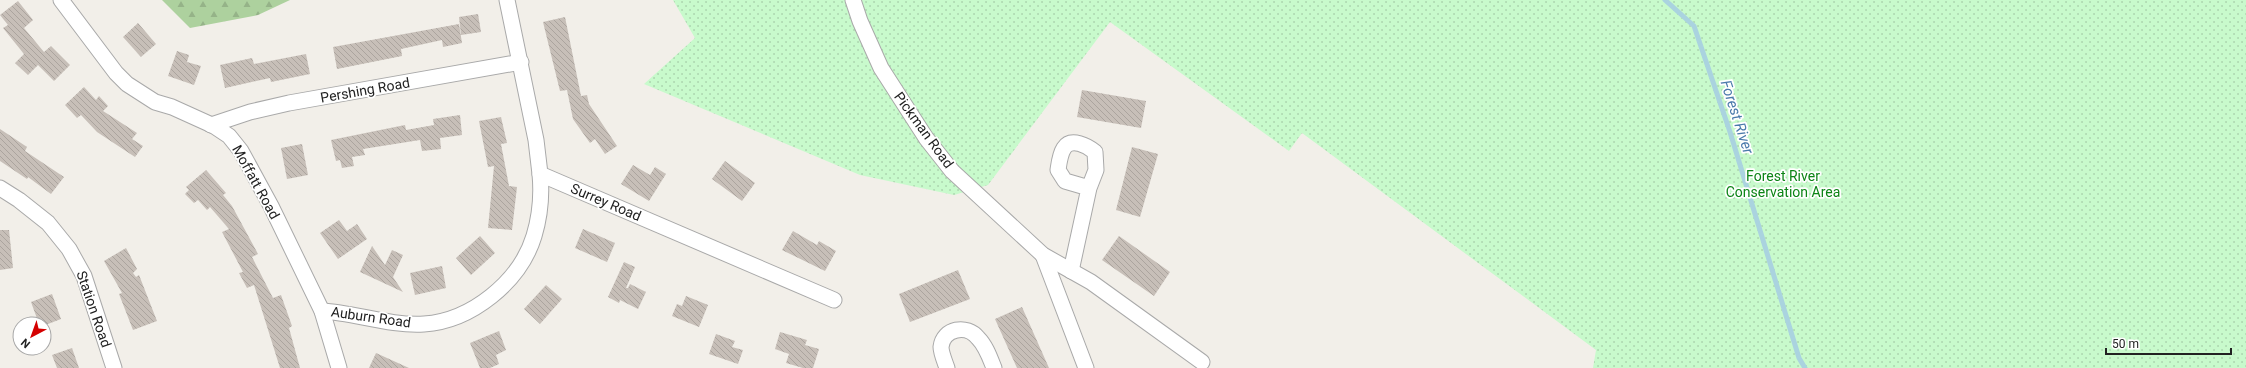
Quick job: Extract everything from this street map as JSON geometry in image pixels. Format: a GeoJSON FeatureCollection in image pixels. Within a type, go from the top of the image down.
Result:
{"type":"FeatureCollection","features":[{"type":"Feature","properties":{"kind":"street","name":"Moffatt Road"},"geometry":{"type":"LineString","coordinates":[[61,0],[116,73],[128,84],[154,102],[172,107],[211,125],[229,136],[241,151],[272,206],[322,311],[339,368]]}},
{"type":"Feature","properties":{"kind":"street"},"geometry":{"type":"LineString","coordinates":[[508,0],[536,140],[540,174]]}},
{"type":"Feature","properties":{"kind":"street","name":"Pickman Road"},"geometry":{"type":"LineString","coordinates":[[853,0],[860,22],[881,68],[926,138],[952,171],[1043,255],[1091,282],[1202,362]]}},
{"type":"Feature","properties":{"kind":"street","name":"Pershing Road"},"geometry":{"type":"LineString","coordinates":[[211,125],[250,112],[289,103],[521,62]]}},
{"type":"Feature","properties":{"kind":"street","name":"Surrey Road"},"geometry":{"type":"LineString","coordinates":[[540,174],[834,300]]}},
{"type":"Feature","properties":{"kind":"street","name":"Auburn Road"},"geometry":{"type":"LineString","coordinates":[[322,311],[401,324],[424,324],[450,320],[471,311],[506,282],[521,262],[534,238],[541,207],[540,174]]}},
{"type":"Feature","properties":{"kind":"street","name":"Station Road"},"geometry":{"type":"LineString","coordinates":[[0,188],[20,200],[48,223],[69,249],[84,276],[114,368]]}},
{"type":"Feature","properties":{"kind":"street"},"geometry":{"type":"LineString","coordinates":[[1071,271],[1089,188]]}},
{"type":"Feature","properties":{"kind":"street","name":"Pickman Road"},"geometry":{"type":"LineString","coordinates":[[1043,255],[1086,368]]}},
{"type":"Feature","properties":{"kind":"street"},"geometry":{"type":"LineString","coordinates":[[947,368],[941,349],[943,342],[947,335],[961,328],[968,330],[978,338],[994,368]]}},
{"type":"Feature","properties":{"kind":"green space"},"geometry":{"type":"Polygon","coordinates":[[[162,0],[290,0],[258,15],[190,28],[162,0]]]}},
{"type":"Feature","properties":{"kind":"green space","name":"Forest River Conservation Area"},"geometry":{"type":"Polygon","coordinates":[[[673,0],[2246,0],[2246,368],[1593,368],[1596,350],[1302,133],[1289,151],[1110,22],[988,185],[954,195],[860,175],[644,84],[695,38],[673,0]]]}},
{"type":"Feature","properties":{"kind":"building"},"geometry":{"type":"Polygon","coordinates":[[[18,1],[33,20],[24,28],[44,52],[51,46],[70,65],[54,81],[38,65],[28,75],[15,63],[24,54],[3,28],[8,25],[0,15],[18,1]]]}},
{"type":"Feature","properties":{"kind":"building"},"geometry":{"type":"Polygon","coordinates":[[[478,14],[481,32],[461,35],[459,17],[478,14]]]}},
{"type":"Feature","properties":{"kind":"building"},"geometry":{"type":"Polygon","coordinates":[[[565,17],[581,96],[587,95],[589,104],[617,146],[605,154],[595,139],[590,143],[573,119],[567,90],[560,91],[543,22],[565,17]]]}},
{"type":"Feature","properties":{"kind":"building"},"geometry":{"type":"Polygon","coordinates":[[[138,23],[156,44],[141,57],[123,37],[138,23]]]}},
{"type":"Feature","properties":{"kind":"building"},"geometry":{"type":"Polygon","coordinates":[[[459,24],[462,43],[443,47],[442,40],[401,49],[402,56],[337,69],[333,47],[459,24]]]}},
{"type":"Feature","properties":{"kind":"building"},"geometry":{"type":"Polygon","coordinates":[[[177,51],[189,55],[187,62],[201,66],[194,85],[168,76],[177,51]]]}},
{"type":"Feature","properties":{"kind":"building"},"geometry":{"type":"Polygon","coordinates":[[[306,54],[310,74],[271,82],[270,78],[225,88],[220,65],[252,58],[254,64],[306,54]]]}},
{"type":"Feature","properties":{"kind":"building"},"geometry":{"type":"Polygon","coordinates":[[[84,87],[96,100],[99,96],[108,106],[103,111],[137,133],[132,139],[143,146],[135,157],[97,132],[81,115],[77,118],[65,105],[84,87]]]}},
{"type":"Feature","properties":{"kind":"building"},"geometry":{"type":"Polygon","coordinates":[[[1082,90],[1146,101],[1141,128],[1077,117],[1082,90]]]}},
{"type":"Feature","properties":{"kind":"building"},"geometry":{"type":"Polygon","coordinates":[[[460,115],[462,135],[440,138],[441,149],[422,151],[420,140],[363,149],[365,155],[352,157],[354,166],[342,168],[340,160],[336,161],[331,140],[405,125],[406,130],[434,125],[433,119],[460,115]]]}},
{"type":"Feature","properties":{"kind":"building"},"geometry":{"type":"Polygon","coordinates":[[[501,117],[507,143],[501,144],[509,186],[517,187],[512,230],[488,228],[494,166],[488,167],[479,121],[501,117]]]}},
{"type":"Feature","properties":{"kind":"building"},"geometry":{"type":"Polygon","coordinates":[[[0,129],[27,147],[25,151],[64,177],[51,194],[28,177],[27,179],[0,161],[0,129]]]}},
{"type":"Feature","properties":{"kind":"building"},"geometry":{"type":"Polygon","coordinates":[[[302,144],[308,175],[287,179],[281,148],[302,144]]]}},
{"type":"Feature","properties":{"kind":"building"},"geometry":{"type":"Polygon","coordinates":[[[1132,147],[1158,154],[1140,217],[1116,210],[1132,147]]]}},
{"type":"Feature","properties":{"kind":"building"},"geometry":{"type":"Polygon","coordinates":[[[725,161],[755,183],[742,201],[712,179],[725,161]]]}},
{"type":"Feature","properties":{"kind":"building"},"geometry":{"type":"Polygon","coordinates":[[[633,165],[650,175],[655,167],[666,174],[649,201],[621,184],[633,165]]]}},
{"type":"Feature","properties":{"kind":"building"},"geometry":{"type":"Polygon","coordinates":[[[206,170],[226,193],[223,195],[232,206],[258,254],[252,257],[273,298],[281,295],[292,326],[289,328],[300,368],[280,368],[254,285],[247,288],[239,273],[243,272],[222,232],[229,229],[210,207],[207,210],[198,200],[194,203],[185,194],[189,190],[186,187],[206,170]]]}},
{"type":"Feature","properties":{"kind":"building"},"geometry":{"type":"Polygon","coordinates":[[[339,220],[347,231],[357,224],[367,239],[338,259],[320,233],[339,220]]]}},
{"type":"Feature","properties":{"kind":"building"},"geometry":{"type":"Polygon","coordinates":[[[583,229],[615,243],[607,262],[575,248],[583,229]]]}},
{"type":"Feature","properties":{"kind":"building"},"geometry":{"type":"Polygon","coordinates":[[[0,230],[9,230],[13,268],[0,270],[0,230]]]}},
{"type":"Feature","properties":{"kind":"building"},"geometry":{"type":"Polygon","coordinates":[[[793,231],[817,245],[819,241],[836,251],[825,271],[782,250],[793,231]]]}},
{"type":"Feature","properties":{"kind":"building"},"geometry":{"type":"Polygon","coordinates":[[[480,236],[495,253],[471,275],[456,258],[480,236]]]}},
{"type":"Feature","properties":{"kind":"building"},"geometry":{"type":"Polygon","coordinates":[[[1119,236],[1170,272],[1154,296],[1102,260],[1119,236]]]}},
{"type":"Feature","properties":{"kind":"building"},"geometry":{"type":"Polygon","coordinates":[[[372,246],[385,265],[392,250],[403,255],[393,277],[403,292],[360,272],[372,246]]]}},
{"type":"Feature","properties":{"kind":"building"},"geometry":{"type":"Polygon","coordinates":[[[126,248],[137,269],[133,273],[136,277],[139,275],[157,321],[133,330],[119,294],[122,293],[104,261],[126,248]]]}},
{"type":"Feature","properties":{"kind":"building"},"geometry":{"type":"Polygon","coordinates":[[[624,262],[635,267],[626,288],[628,288],[630,284],[646,292],[638,309],[620,300],[619,303],[608,297],[624,262]]]}},
{"type":"Feature","properties":{"kind":"building"},"geometry":{"type":"Polygon","coordinates":[[[442,266],[446,288],[415,295],[410,273],[442,266]]]}},
{"type":"Feature","properties":{"kind":"building"},"geometry":{"type":"Polygon","coordinates":[[[958,270],[970,299],[910,322],[899,294],[958,270]]]}},
{"type":"Feature","properties":{"kind":"building"},"geometry":{"type":"Polygon","coordinates":[[[546,285],[562,299],[540,324],[524,309],[546,285]]]}},
{"type":"Feature","properties":{"kind":"building"},"geometry":{"type":"Polygon","coordinates":[[[52,294],[61,319],[52,322],[52,316],[36,316],[31,302],[52,294]]]}},
{"type":"Feature","properties":{"kind":"building"},"geometry":{"type":"Polygon","coordinates":[[[686,296],[708,305],[699,327],[672,316],[677,304],[682,306],[686,296]]]}},
{"type":"Feature","properties":{"kind":"building"},"geometry":{"type":"Polygon","coordinates":[[[1022,307],[1049,368],[1017,368],[995,319],[1022,307]]]}},
{"type":"Feature","properties":{"kind":"building"},"geometry":{"type":"Polygon","coordinates":[[[499,331],[506,350],[496,355],[499,364],[490,368],[480,368],[470,343],[499,331]]]}},
{"type":"Feature","properties":{"kind":"building"},"geometry":{"type":"Polygon","coordinates":[[[780,332],[807,340],[805,345],[819,349],[813,368],[803,368],[786,363],[789,354],[775,349],[780,332]]]}},
{"type":"Feature","properties":{"kind":"building"},"geometry":{"type":"Polygon","coordinates":[[[716,334],[735,341],[732,347],[743,350],[738,364],[709,354],[716,334]]]}},
{"type":"Feature","properties":{"kind":"building"},"geometry":{"type":"Polygon","coordinates":[[[72,348],[79,368],[57,368],[52,355],[72,348]]]}},
{"type":"Feature","properties":{"kind":"building"},"geometry":{"type":"Polygon","coordinates":[[[376,353],[409,368],[369,368],[376,353]]]}},
{"type":"Feature","properties":{"kind":"waterway","name":"Forest River"},"geometry":{"type":"LineString","coordinates":[[1665,0],[1694,26],[1730,132],[1799,358],[1805,368]]}}]}
